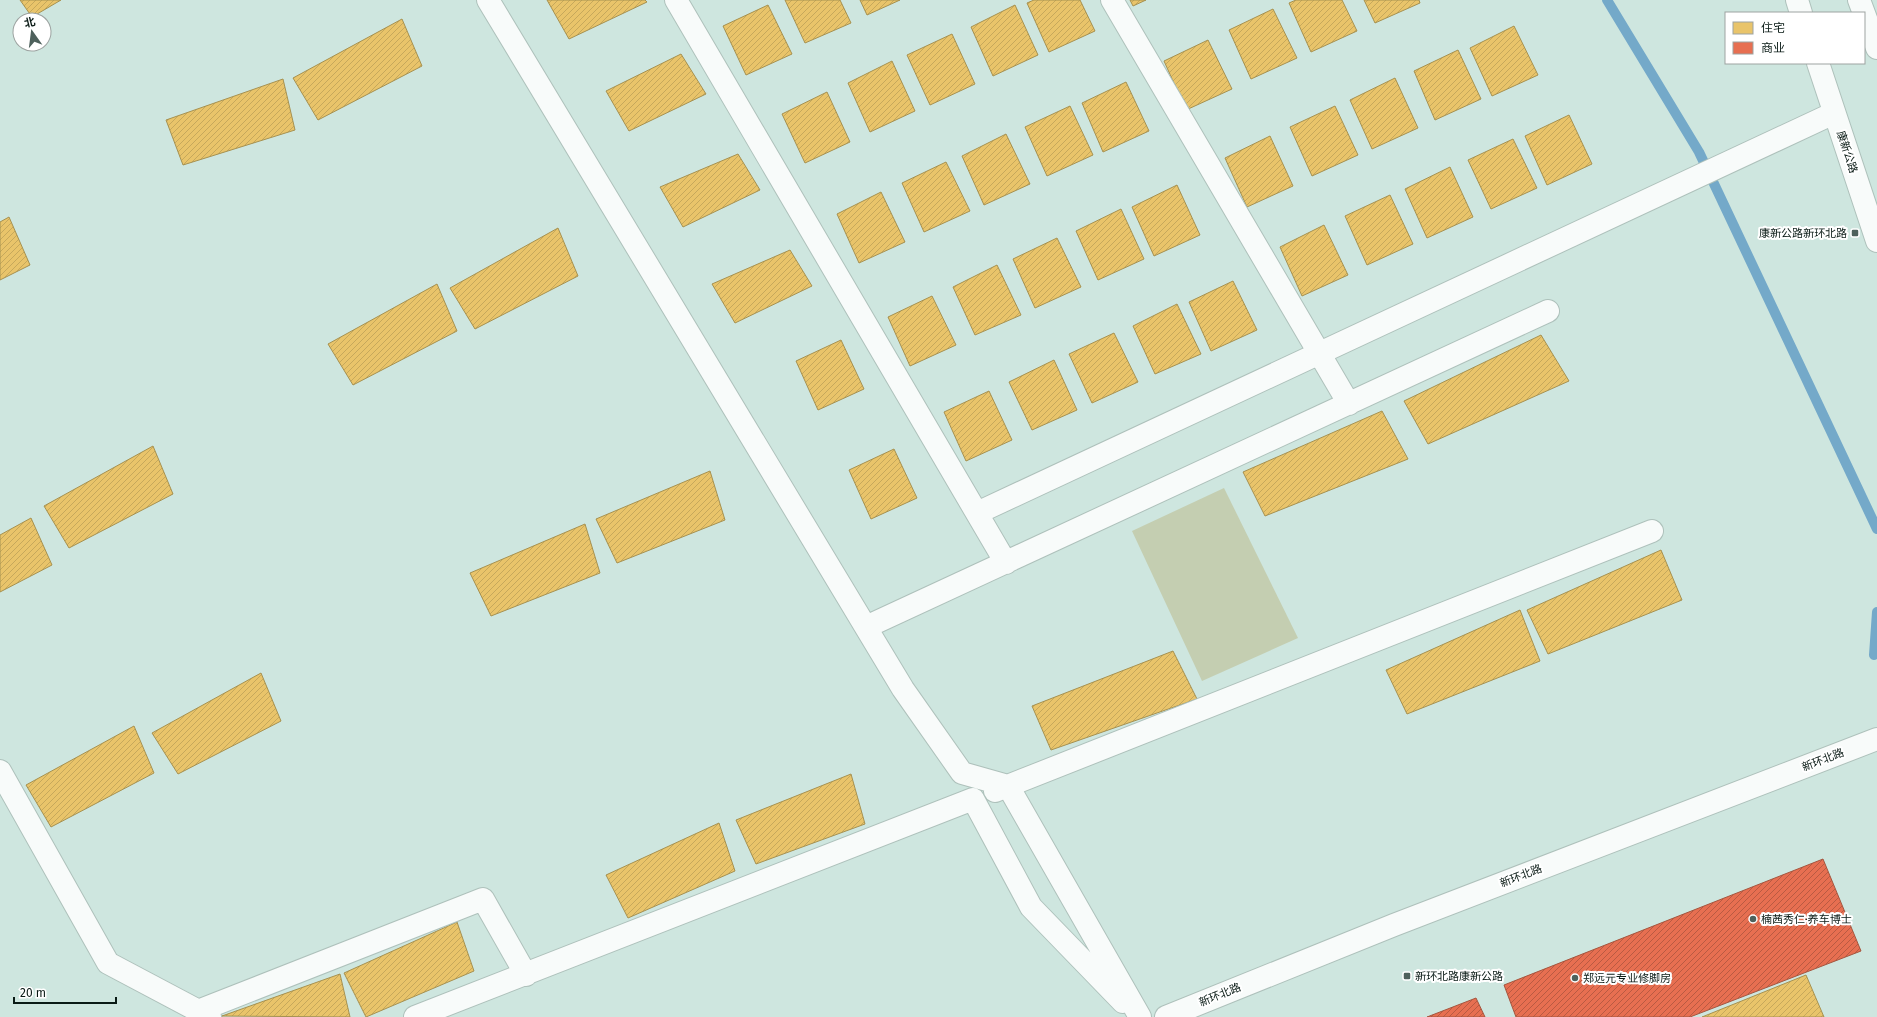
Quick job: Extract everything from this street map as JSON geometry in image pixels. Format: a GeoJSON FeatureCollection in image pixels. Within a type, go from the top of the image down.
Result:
{"type":"FeatureCollection","features":[{"type":"Feature","properties":{"kind":"street"},"geometry":{"type":"LineString","coordinates":[[488,0],[903,689],[962,772],[1008,786],[1140,1017]]}},
{"type":"Feature","properties":{"kind":"street"},"geometry":{"type":"LineString","coordinates":[[676,0],[1006,563]]}},
{"type":"Feature","properties":{"kind":"street"},"geometry":{"type":"LineString","coordinates":[[1112,0],[1349,404]]}},
{"type":"Feature","properties":{"kind":"street"},"geometry":{"type":"LineString","coordinates":[[1797,0],[1801,12]]}},
{"type":"Feature","properties":{"kind":"street"},"geometry":{"type":"LineString","coordinates":[[1859,0],[1864,12]]}},
{"type":"Feature","properties":{"kind":"street"},"geometry":{"type":"LineString","coordinates":[[1865,16],[1877,48]]}},
{"type":"Feature","properties":{"kind":"street","name":"康新公路"},"geometry":{"type":"LineString","coordinates":[[1818,64],[1877,241]]}},
{"type":"Feature","properties":{"kind":"street"},"geometry":{"type":"LineString","coordinates":[[977,513],[1834,113]]}},
{"type":"Feature","properties":{"kind":"street"},"geometry":{"type":"LineString","coordinates":[[866,627],[1548,311]]}},
{"type":"Feature","properties":{"kind":"street"},"geometry":{"type":"LineString","coordinates":[[415,1017],[973,800],[1652,531]]}},
{"type":"Feature","properties":{"kind":"street","name":"新环北路"},"geometry":{"type":"LineString","coordinates":[[1166,1017],[1394,925],[1877,739]]}},
{"type":"Feature","properties":{"kind":"street"},"geometry":{"type":"LineString","coordinates":[[0,771],[108,963],[204,1014],[483,899],[526,975]]}},
{"type":"Feature","properties":{"kind":"street"},"geometry":{"type":"LineString","coordinates":[[973,800],[1031,907],[1137,1017]]}},
{"type":"Feature","properties":{"kind":"green space"},"geometry":{"type":"Polygon","coordinates":[[[1224,488],[1298,638],[1202,681],[1132,531],[1224,488]]]}},
{"type":"Feature","properties":{"kind":"building: 住宅"},"geometry":{"type":"Polygon","coordinates":[[[20,0],[61,0],[41,12],[28,12],[20,0]]]}},
{"type":"Feature","properties":{"kind":"building: 住宅"},"geometry":{"type":"Polygon","coordinates":[[[547,0],[645,0],[647,2],[569,39],[547,0]]]}},
{"type":"Feature","properties":{"kind":"building: 住宅"},"geometry":{"type":"Polygon","coordinates":[[[785,0],[840,0],[851,23],[805,43],[785,0]]]}},
{"type":"Feature","properties":{"kind":"building: 住宅"},"geometry":{"type":"Polygon","coordinates":[[[860,0],[900,0],[867,15],[860,0]]]}},
{"type":"Feature","properties":{"kind":"building: 住宅"},"geometry":{"type":"Polygon","coordinates":[[[1034,0],[1080,0],[1095,31],[1049,52],[1027,3],[1034,0]]]}},
{"type":"Feature","properties":{"kind":"building: 住宅"},"geometry":{"type":"Polygon","coordinates":[[[1130,0],[1146,0],[1133,6],[1130,0]]]}},
{"type":"Feature","properties":{"kind":"building: 住宅"},"geometry":{"type":"Polygon","coordinates":[[[1296,0],[1342,0],[1357,31],[1311,52],[1289,3],[1296,0]]]}},
{"type":"Feature","properties":{"kind":"building: 住宅"},"geometry":{"type":"Polygon","coordinates":[[[1364,0],[1419,0],[1420,3],[1375,23],[1364,0]]]}},
{"type":"Feature","properties":{"kind":"building: 住宅"},"geometry":{"type":"Polygon","coordinates":[[[768,5],[792,54],[746,75],[723,26],[768,5]]]}},
{"type":"Feature","properties":{"kind":"building: 住宅"},"geometry":{"type":"Polygon","coordinates":[[[1015,5],[1038,55],[993,76],[971,27],[1015,5]]]}},
{"type":"Feature","properties":{"kind":"building: 住宅"},"geometry":{"type":"Polygon","coordinates":[[[1273,9],[1297,58],[1251,79],[1229,30],[1273,9]]]}},
{"type":"Feature","properties":{"kind":"building: 住宅"},"geometry":{"type":"Polygon","coordinates":[[[402,19],[422,66],[318,120],[293,78],[402,19]]]}},
{"type":"Feature","properties":{"kind":"building: 住宅"},"geometry":{"type":"Polygon","coordinates":[[[1514,26],[1538,75],[1492,96],[1470,48],[1514,26]]]}},
{"type":"Feature","properties":{"kind":"building: 住宅"},"geometry":{"type":"Polygon","coordinates":[[[952,34],[975,84],[930,105],[907,55],[952,34]]]}},
{"type":"Feature","properties":{"kind":"building: 住宅"},"geometry":{"type":"Polygon","coordinates":[[[1208,40],[1232,89],[1186,110],[1164,61],[1208,40]]]}},
{"type":"Feature","properties":{"kind":"building: 住宅"},"geometry":{"type":"Polygon","coordinates":[[[1458,50],[1481,99],[1435,120],[1414,71],[1458,50]]]}},
{"type":"Feature","properties":{"kind":"building: 住宅"},"geometry":{"type":"Polygon","coordinates":[[[681,54],[706,94],[629,131],[606,91],[681,54]]]}},
{"type":"Feature","properties":{"kind":"building: 住宅"},"geometry":{"type":"Polygon","coordinates":[[[892,61],[915,111],[870,132],[848,83],[892,61]]]}},
{"type":"Feature","properties":{"kind":"building: 住宅"},"geometry":{"type":"Polygon","coordinates":[[[1395,78],[1418,128],[1372,149],[1350,100],[1395,78]]]}},
{"type":"Feature","properties":{"kind":"building: 住宅"},"geometry":{"type":"Polygon","coordinates":[[[283,79],[295,130],[183,165],[166,120],[283,79]]]}},
{"type":"Feature","properties":{"kind":"building: 住宅"},"geometry":{"type":"Polygon","coordinates":[[[1126,82],[1149,131],[1103,152],[1082,103],[1126,82]]]}},
{"type":"Feature","properties":{"kind":"building: 住宅"},"geometry":{"type":"Polygon","coordinates":[[[827,92],[850,142],[805,163],[782,114],[827,92]]]}},
{"type":"Feature","properties":{"kind":"building: 住宅"},"geometry":{"type":"Polygon","coordinates":[[[1070,106],[1093,155],[1047,176],[1025,127],[1070,106]]]}},
{"type":"Feature","properties":{"kind":"building: 住宅"},"geometry":{"type":"Polygon","coordinates":[[[1335,106],[1358,155],[1312,176],[1290,127],[1335,106]]]}},
{"type":"Feature","properties":{"kind":"building: 住宅"},"geometry":{"type":"Polygon","coordinates":[[[1569,115],[1592,164],[1547,185],[1525,136],[1569,115]]]}},
{"type":"Feature","properties":{"kind":"building: 住宅"},"geometry":{"type":"Polygon","coordinates":[[[1006,134],[1030,184],[984,205],[962,156],[1006,134]]]}},
{"type":"Feature","properties":{"kind":"building: 住宅"},"geometry":{"type":"Polygon","coordinates":[[[1270,136],[1293,186],[1247,207],[1225,158],[1270,136]]]}},
{"type":"Feature","properties":{"kind":"building: 住宅"},"geometry":{"type":"Polygon","coordinates":[[[1513,139],[1537,188],[1491,209],[1468,160],[1513,139]]]}},
{"type":"Feature","properties":{"kind":"building: 住宅"},"geometry":{"type":"Polygon","coordinates":[[[738,154],[760,190],[683,227],[660,187],[738,154]]]}},
{"type":"Feature","properties":{"kind":"building: 住宅"},"geometry":{"type":"Polygon","coordinates":[[[946,162],[970,211],[924,232],[902,183],[946,162]]]}},
{"type":"Feature","properties":{"kind":"building: 住宅"},"geometry":{"type":"Polygon","coordinates":[[[1450,167],[1473,217],[1427,238],[1405,189],[1450,167]]]}},
{"type":"Feature","properties":{"kind":"building: 住宅"},"geometry":{"type":"Polygon","coordinates":[[[1177,185],[1200,235],[1154,256],[1132,207],[1177,185]]]}},
{"type":"Feature","properties":{"kind":"building: 住宅"},"geometry":{"type":"Polygon","coordinates":[[[881,192],[905,242],[859,263],[837,214],[881,192]]]}},
{"type":"Feature","properties":{"kind":"building: 住宅"},"geometry":{"type":"Polygon","coordinates":[[[1390,195],[1413,244],[1367,265],[1345,216],[1390,195]]]}},
{"type":"Feature","properties":{"kind":"building: 住宅"},"geometry":{"type":"Polygon","coordinates":[[[1121,209],[1144,259],[1098,280],[1076,231],[1121,209]]]}},
{"type":"Feature","properties":{"kind":"building: 住宅"},"geometry":{"type":"Polygon","coordinates":[[[9,217],[30,265],[0,280],[0,222],[9,217]]]}},
{"type":"Feature","properties":{"kind":"building: 住宅"},"geometry":{"type":"Polygon","coordinates":[[[1324,225],[1348,275],[1302,296],[1280,247],[1324,225]]]}},
{"type":"Feature","properties":{"kind":"building: 住宅"},"geometry":{"type":"Polygon","coordinates":[[[558,228],[578,276],[475,329],[450,288],[558,228]]]}},
{"type":"Feature","properties":{"kind":"building: 住宅"},"geometry":{"type":"Polygon","coordinates":[[[1057,238],[1081,287],[1035,308],[1013,259],[1057,238]]]}},
{"type":"Feature","properties":{"kind":"building: 住宅"},"geometry":{"type":"Polygon","coordinates":[[[790,250],[812,286],[735,323],[712,284],[790,250]]]}},
{"type":"Feature","properties":{"kind":"building: 住宅"},"geometry":{"type":"Polygon","coordinates":[[[997,265],[1021,315],[975,335],[953,287],[997,265]]]}},
{"type":"Feature","properties":{"kind":"building: 住宅"},"geometry":{"type":"Polygon","coordinates":[[[1233,281],[1257,330],[1211,351],[1189,302],[1233,281]]]}},
{"type":"Feature","properties":{"kind":"building: 住宅"},"geometry":{"type":"Polygon","coordinates":[[[437,284],[457,331],[353,385],[328,344],[437,284]]]}},
{"type":"Feature","properties":{"kind":"building: 住宅"},"geometry":{"type":"Polygon","coordinates":[[[932,296],[956,345],[910,366],[888,317],[932,296]]]}},
{"type":"Feature","properties":{"kind":"building: 住宅"},"geometry":{"type":"Polygon","coordinates":[[[1177,304],[1201,354],[1155,374],[1133,326],[1177,304]]]}},
{"type":"Feature","properties":{"kind":"building: 住宅"},"geometry":{"type":"Polygon","coordinates":[[[1114,333],[1138,382],[1092,403],[1069,354],[1114,333]]]}},
{"type":"Feature","properties":{"kind":"building: 住宅"},"geometry":{"type":"Polygon","coordinates":[[[1541,335],[1569,381],[1428,444],[1404,401],[1541,335]]]}},
{"type":"Feature","properties":{"kind":"building: 住宅"},"geometry":{"type":"Polygon","coordinates":[[[841,340],[864,389],[818,410],[796,361],[841,340]]]}},
{"type":"Feature","properties":{"kind":"building: 住宅"},"geometry":{"type":"Polygon","coordinates":[[[1054,360],[1077,410],[1032,430],[1009,382],[1054,360]]]}},
{"type":"Feature","properties":{"kind":"building: 住宅"},"geometry":{"type":"Polygon","coordinates":[[[989,391],[1012,440],[966,461],[944,412],[989,391]]]}},
{"type":"Feature","properties":{"kind":"building: 住宅"},"geometry":{"type":"Polygon","coordinates":[[[1382,411],[1408,459],[1265,516],[1243,472],[1382,411]]]}},
{"type":"Feature","properties":{"kind":"building: 住宅"},"geometry":{"type":"Polygon","coordinates":[[[153,446],[173,494],[69,548],[44,506],[153,446]]]}},
{"type":"Feature","properties":{"kind":"building: 住宅"},"geometry":{"type":"Polygon","coordinates":[[[894,449],[917,498],[871,519],[849,470],[894,449]]]}},
{"type":"Feature","properties":{"kind":"building: 住宅"},"geometry":{"type":"Polygon","coordinates":[[[710,471],[725,520],[617,563],[596,519],[710,471]]]}},
{"type":"Feature","properties":{"kind":"building: 住宅"},"geometry":{"type":"Polygon","coordinates":[[[31,518],[52,565],[0,592],[0,535],[31,518]]]}},
{"type":"Feature","properties":{"kind":"building: 住宅"},"geometry":{"type":"Polygon","coordinates":[[[585,524],[600,573],[491,616],[470,573],[585,524]]]}},
{"type":"Feature","properties":{"kind":"building: 住宅"},"geometry":{"type":"Polygon","coordinates":[[[1661,550],[1682,600],[1548,654],[1527,610],[1661,550]]]}},
{"type":"Feature","properties":{"kind":"building: 住宅"},"geometry":{"type":"Polygon","coordinates":[[[1520,610],[1540,661],[1407,714],[1386,670],[1520,610]]]}},
{"type":"Feature","properties":{"kind":"building: 住宅"},"geometry":{"type":"Polygon","coordinates":[[[1173,651],[1197,699],[1051,750],[1032,706],[1173,651]]]}},
{"type":"Feature","properties":{"kind":"building: 住宅"},"geometry":{"type":"Polygon","coordinates":[[[261,673],[281,721],[178,774],[152,733],[261,673]]]}},
{"type":"Feature","properties":{"kind":"building: 住宅"},"geometry":{"type":"Polygon","coordinates":[[[134,726],[154,773],[51,827],[26,785],[134,726]]]}},
{"type":"Feature","properties":{"kind":"building: 住宅"},"geometry":{"type":"Polygon","coordinates":[[[851,774],[865,824],[756,864],[736,820],[851,774]]]}},
{"type":"Feature","properties":{"kind":"building: 住宅"},"geometry":{"type":"Polygon","coordinates":[[[719,823],[735,871],[628,918],[606,875],[719,823]]]}},
{"type":"Feature","properties":{"kind":"building: 住宅"},"geometry":{"type":"Polygon","coordinates":[[[457,922],[474,971],[366,1017],[344,973],[457,922]]]}},
{"type":"Feature","properties":{"kind":"building: 住宅"},"geometry":{"type":"Polygon","coordinates":[[[340,974],[350,1017],[222,1016],[340,974]]]}},
{"type":"Feature","properties":{"kind":"building: 住宅"},"geometry":{"type":"Polygon","coordinates":[[[1806,975],[1824,1017],[1702,1017],[1806,975]]]}},
{"type":"Feature","properties":{"kind":"building: 商业"},"geometry":{"type":"Polygon","coordinates":[[[1823,859],[1861,951],[1690,1017],[1516,1017],[1504,985],[1823,859]]]}},
{"type":"Feature","properties":{"kind":"building: 商业"},"geometry":{"type":"Polygon","coordinates":[[[1476,998],[1485,1017],[1427,1017],[1476,998]]]}},
{"type":"Feature","properties":{"kind":"waterway"},"geometry":{"type":"LineString","coordinates":[[1607,0],[1699,152],[1877,529]]}},
{"type":"Feature","properties":{"kind":"waterway"},"geometry":{"type":"LineString","coordinates":[[1874,655],[1877,612]]}},
{"type":"Feature","properties":{"kind":"place","name":"康新公路新环北路"},"geometry":{"type":"Point","coordinates":[1855,233]}},
{"type":"Feature","properties":{"kind":"place","name":"楠茜秀仁·养车博士"},"geometry":{"type":"Point","coordinates":[1753,919]}},
{"type":"Feature","properties":{"kind":"place","name":"新环北路康新公路"},"geometry":{"type":"Point","coordinates":[1407,976]}},
{"type":"Feature","properties":{"kind":"place","name":"郑远元专业修脚房"},"geometry":{"type":"Point","coordinates":[1575,978]}}]}
